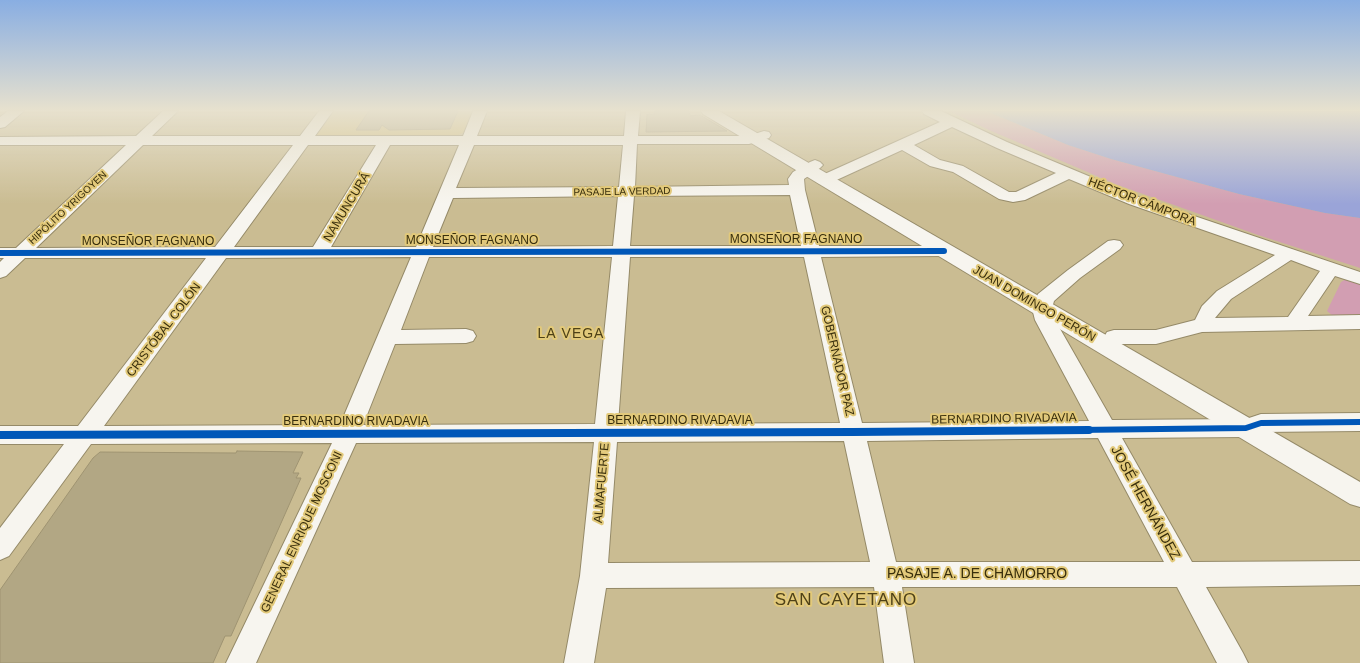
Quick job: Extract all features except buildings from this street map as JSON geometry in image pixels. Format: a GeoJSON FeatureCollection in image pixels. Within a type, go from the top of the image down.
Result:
{"type":"FeatureCollection","features":[{"type":"Feature","properties":{"kind":"main road","name":"JUAN DOMINGO PERÓN"},"geometry":{"type":"LineString","coordinates":[[767,142],[1254,426],[1360,496]]}},
{"type":"Feature","properties":{"kind":"main road","name":"JUAN DOMINGO PERÓN"},"geometry":{"type":"LineString","coordinates":[[820,173],[944,251],[1043,303],[1114,337],[1148,344],[1254,426],[1360,480]]}},
{"type":"Feature","properties":{"kind":"street","name":"HIPÓLITO YRIGOYEN"},"geometry":{"type":"LineString","coordinates":[[0,272],[139,142]]}},
{"type":"Feature","properties":{"kind":"street","name":"CRISTÓBAL COLÓN"},"geometry":{"type":"LineString","coordinates":[[0,548],[304,142]]}},
{"type":"Feature","properties":{"kind":"street","name":"NAMUNCURÁ"},"geometry":{"type":"LineString","coordinates":[[319,252],[385,142]]}},
{"type":"Feature","properties":{"kind":"street","name":"GENERAL ENRIQUE MOSCONI"},"geometry":{"type":"LineString","coordinates":[[241,663],[348,434],[446,193],[469,142]]}},
{"type":"Feature","properties":{"kind":"street","name":"ALMAFUERTE"},"geometry":{"type":"LineString","coordinates":[[579,663],[594,576],[631,142]]}},
{"type":"Feature","properties":{"kind":"street"},"geometry":{"type":"LineString","coordinates":[[820,173],[907,142]]}},
{"type":"Feature","properties":{"kind":"street","name":"HÉCTOR CÁMPORA"},"geometry":{"type":"LineString","coordinates":[[997,142],[1068,173],[1171,214],[1360,278]]}},
{"type":"Feature","properties":{"kind":"street"},"geometry":{"type":"LineString","coordinates":[[902,144],[935,163],[958,169],[1006,196],[1019,197],[1068,173]]}},
{"type":"Feature","properties":{"kind":"street","name":"GOBERNADOR PAZ"},"geometry":{"type":"LineString","coordinates":[[820,173],[798,175],[796,179],[797,190],[886,574],[899,663]]}},
{"type":"Feature","properties":{"kind":"street","name":"PASAJE LA VERDAD"},"geometry":{"type":"LineString","coordinates":[[446,193],[797,190]]}},
{"type":"Feature","properties":{"kind":"street"},"geometry":{"type":"LineString","coordinates":[[1043,303],[1070,278],[1114,245]]}},
{"type":"Feature","properties":{"kind":"street","name":"MONSEÑOR FAGNANO"},"geometry":{"type":"LineString","coordinates":[[0,253],[944,251]]}},
{"type":"Feature","properties":{"kind":"street"},"geometry":{"type":"LineString","coordinates":[[1202,325],[1208,311],[1224,295],[1289,254]]}},
{"type":"Feature","properties":{"kind":"street"},"geometry":{"type":"LineString","coordinates":[[1294,323],[1331,268]]}},
{"type":"Feature","properties":{"kind":"street","name":"JOSÉ HERNÁNDEZ"},"geometry":{"type":"LineString","coordinates":[[1043,303],[1045,320],[1233,663]]}},
{"type":"Feature","properties":{"kind":"street"},"geometry":{"type":"LineString","coordinates":[[1148,344],[1202,325],[1360,322]]}},
{"type":"Feature","properties":{"kind":"street"},"geometry":{"type":"LineString","coordinates":[[388,337],[466,336]]}},
{"type":"Feature","properties":{"kind":"street","name":"BERNARDINO RIVADAVIA"},"geometry":{"type":"LineString","coordinates":[[0,435],[853,432],[1104,429],[1360,422]]}},
{"type":"Feature","properties":{"kind":"street","name":"PASAJE A. DE CHAMORRO"},"geometry":{"type":"LineString","coordinates":[[594,576],[886,574],[1186,576],[1360,573]]}},
{"type":"Feature","properties":{"kind":"shaded area"},"geometry":{"type":"Polygon","coordinates":[[[1017,142],[1061,142],[1111,159],[1239,194],[1325,213],[1360,218],[1360,268],[1258,235],[1118,185],[1017,142]]]}},
{"type":"Feature","properties":{"kind":"shaded area"},"geometry":{"type":"Polygon","coordinates":[[[1346,279],[1360,282],[1360,316],[1333,316],[1327,311],[1341,282],[1346,279]]]}},
{"type":"Feature","properties":{"kind":"water"},"geometry":{"type":"Polygon","coordinates":[[[1061,142],[1360,142],[1360,218],[1325,213],[1239,194],[1111,159],[1061,142]]]}},
{"type":"Feature","properties":{"kind":"cycle path"},"geometry":{"type":"LineString","coordinates":[[0,253],[944,251]]}},
{"type":"Feature","properties":{"kind":"cycle path"},"geometry":{"type":"LineString","coordinates":[[0,435],[853,432],[1246,428],[1261,423],[1360,422]]}},
{"type":"Feature","properties":{"kind":"district","name":"LA VEGA"},"geometry":{"type":"Point","coordinates":[571,334]}},
{"type":"Feature","properties":{"kind":"district","name":"SAN CAYETANO"},"geometry":{"type":"Point","coordinates":[846,600]}}]}
